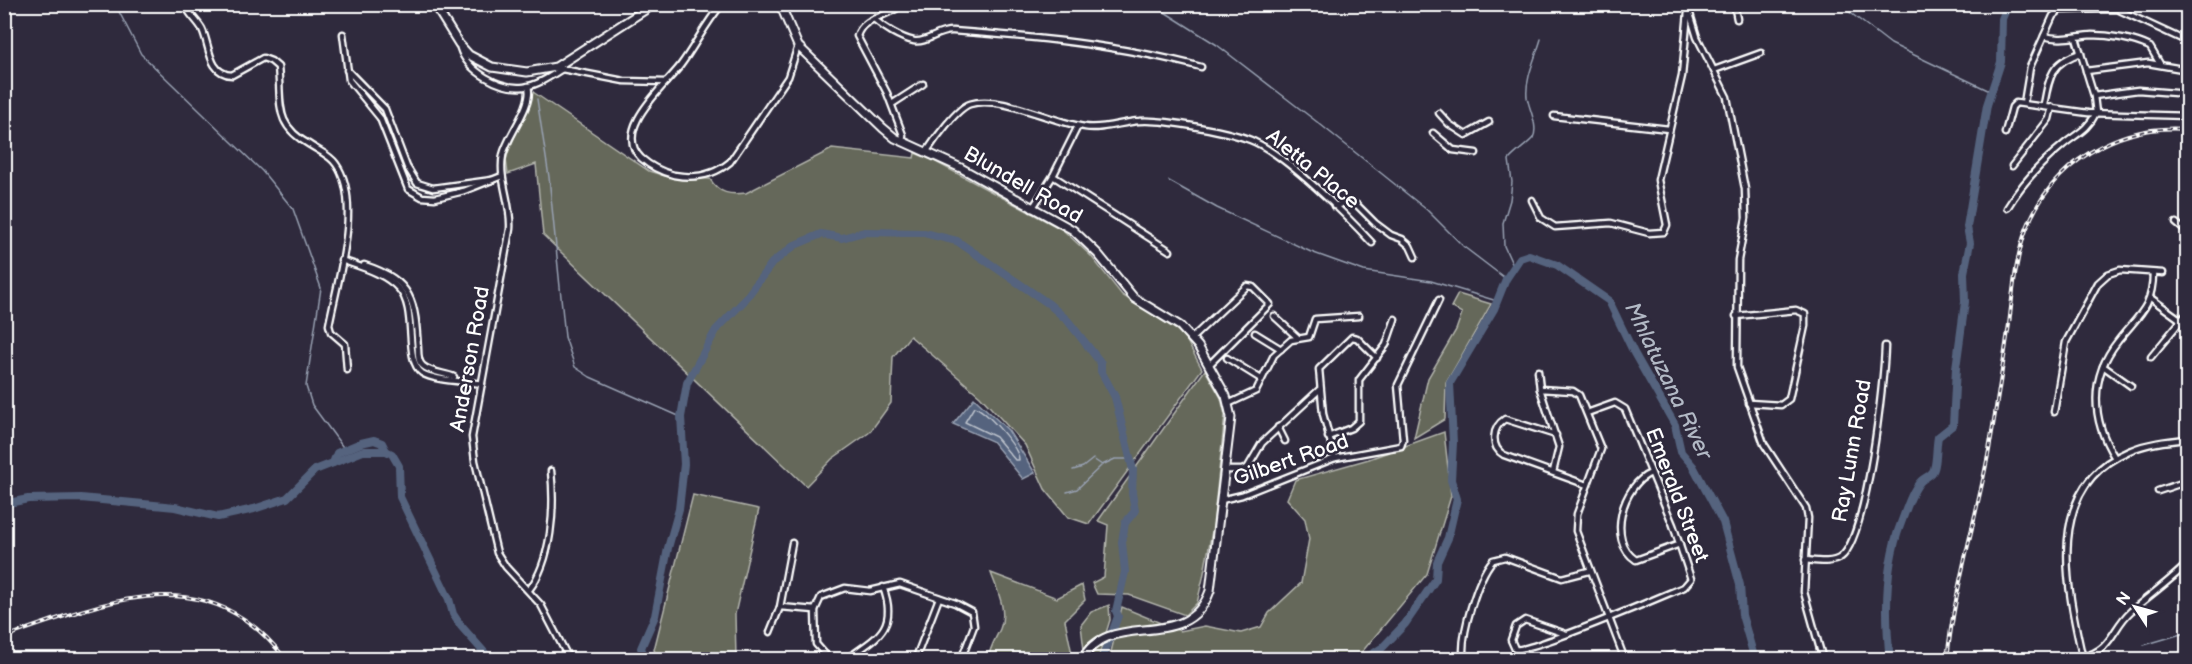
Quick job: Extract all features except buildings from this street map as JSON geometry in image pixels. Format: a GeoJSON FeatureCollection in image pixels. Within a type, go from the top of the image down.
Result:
{"type":"FeatureCollection","features":[{"type":"Feature","properties":{"kind":"street"},"geometry":{"type":"LineString","coordinates":[[4,15],[8,4]]}},
{"type":"Feature","properties":{"kind":"street"},"geometry":{"type":"LineString","coordinates":[[185,4],[202,29],[214,65],[223,73],[232,75],[262,58],[278,67],[282,115],[287,128],[297,138],[332,159],[345,183],[348,207],[329,325],[331,332],[346,348],[347,370]]}},
{"type":"Feature","properties":{"kind":"street"},"geometry":{"type":"LineString","coordinates":[[434,4],[468,62],[490,79],[509,86],[528,86],[560,68],[654,4]]}},
{"type":"Feature","properties":{"kind":"street"},"geometry":{"type":"LineString","coordinates":[[722,4],[704,27],[681,65],[641,114],[633,130],[636,153],[649,165],[688,177],[712,174],[730,162],[789,75],[798,46]]}},
{"type":"Feature","properties":{"kind":"street","name":"Blundell Road"},"geometry":{"type":"LineString","coordinates":[[780,4],[798,46],[877,123],[902,141],[927,151],[1073,230],[1098,254],[1134,298],[1179,326],[1192,338],[1209,365],[1228,404],[1230,427],[1210,591],[1206,602],[1188,621],[1102,638],[1087,651],[1082,660]]}},
{"type":"Feature","properties":{"kind":"street"},"geometry":{"type":"LineString","coordinates":[[902,141],[903,135],[892,104],[857,39],[860,28],[874,19],[893,12],[903,4]]}},
{"type":"Feature","properties":{"kind":"street"},"geometry":{"type":"LineString","coordinates":[[1734,4],[1737,19]]}},
{"type":"Feature","properties":{"kind":"street"},"geometry":{"type":"LineString","coordinates":[[1688,6],[1697,37],[1714,70],[1731,112],[1747,206],[1738,260],[1736,360],[1764,444],[1806,508],[1804,592],[1823,660]]}},
{"type":"Feature","properties":{"kind":"street"},"geometry":{"type":"LineString","coordinates":[[1532,200],[1541,218],[1555,227],[1611,223],[1657,235],[1664,232],[1667,225],[1658,180],[1682,76],[1688,6]]}},
{"type":"Feature","properties":{"kind":"street"},"geometry":{"type":"LineString","coordinates":[[2024,103],[2027,76],[2057,11],[2083,7],[2121,10],[2187,42]]}},
{"type":"Feature","properties":{"kind":"street"},"geometry":{"type":"LineString","coordinates":[[874,19],[913,40],[923,41],[940,32],[959,32],[1127,49],[1201,67]]}},
{"type":"Feature","properties":{"kind":"street"},"geometry":{"type":"LineString","coordinates":[[343,34],[351,84],[380,118],[404,183],[413,193],[435,198],[502,176]]}},
{"type":"Feature","properties":{"kind":"street"},"geometry":{"type":"LineString","coordinates":[[2044,36],[2076,38],[2108,36],[2144,44],[2155,51],[2160,64]]}},
{"type":"Feature","properties":{"kind":"street"},"geometry":{"type":"LineString","coordinates":[[2007,208],[2042,165],[2063,145],[2087,128],[2096,113],[2094,96],[2076,38]]}},
{"type":"Feature","properties":{"kind":"street"},"geometry":{"type":"LineString","coordinates":[[459,44],[481,62],[504,70],[527,72],[560,68],[624,81],[666,82]]}},
{"type":"Feature","properties":{"kind":"street"},"geometry":{"type":"LineString","coordinates":[[1714,70],[1761,53]]}},
{"type":"Feature","properties":{"kind":"street"},"geometry":{"type":"LineString","coordinates":[[2044,105],[2053,72],[2065,58],[2081,53]]}},
{"type":"Feature","properties":{"kind":"street"},"geometry":{"type":"LineString","coordinates":[[2086,71],[2160,64],[2187,70]]}},
{"type":"Feature","properties":{"kind":"street"},"geometry":{"type":"LineString","coordinates":[[347,70],[385,109],[407,168],[417,183],[433,188],[494,180]]}},
{"type":"Feature","properties":{"kind":"street"},"geometry":{"type":"LineString","coordinates":[[892,104],[923,84]]}},
{"type":"Feature","properties":{"kind":"street","name":"Anderson Road"},"geometry":{"type":"LineString","coordinates":[[528,86],[528,99],[503,154],[502,176],[509,201],[511,222],[472,437],[477,472],[497,553],[506,567],[541,605],[567,655]]}},
{"type":"Feature","properties":{"kind":"street"},"geometry":{"type":"LineString","coordinates":[[2094,96],[2138,90],[2187,94]]}},
{"type":"Feature","properties":{"kind":"street","name":"Aletta Place"},"geometry":{"type":"LineString","coordinates":[[927,151],[960,111],[973,103],[1001,105],[1078,126],[1094,128],[1137,121],[1158,122],[1250,140],[1278,157],[1372,243]]}},
{"type":"Feature","properties":{"kind":"street"},"geometry":{"type":"LineString","coordinates":[[2005,133],[2013,105],[2024,103],[2096,113],[2187,116]]}},
{"type":"Feature","properties":{"kind":"street"},"geometry":{"type":"LineString","coordinates":[[2012,166],[2049,119],[2052,106]]}},
{"type":"Feature","properties":{"kind":"street"},"geometry":{"type":"LineString","coordinates":[[1439,113],[1454,129],[1466,135],[1489,122]]}},
{"type":"Feature","properties":{"kind":"street"},"geometry":{"type":"LineString","coordinates":[[1554,116],[1669,129]]}},
{"type":"Feature","properties":{"kind":"street"},"geometry":{"type":"LineString","coordinates":[[1032,209],[1053,176],[1078,126]]}},
{"type":"Feature","properties":{"kind":"street"},"geometry":{"type":"LineString","coordinates":[[1433,133],[1454,150],[1476,153]]}},
{"type":"Feature","properties":{"kind":"street"},"geometry":{"type":"LineString","coordinates":[[1053,176],[1170,251]]}},
{"type":"Feature","properties":{"kind":"street"},"geometry":{"type":"LineString","coordinates":[[1334,206],[1348,202],[1357,205],[1375,223],[1410,246],[1415,257]]}},
{"type":"Feature","properties":{"kind":"street"},"geometry":{"type":"LineString","coordinates":[[2176,223],[2187,233]]}},
{"type":"Feature","properties":{"kind":"street"},"geometry":{"type":"LineString","coordinates":[[341,259],[378,270],[401,283],[413,303],[419,361],[428,369],[456,379],[482,384]]}},
{"type":"Feature","properties":{"kind":"street"},"geometry":{"type":"LineString","coordinates":[[2054,412],[2066,342],[2098,283],[2108,274],[2120,270],[2163,273]]}},
{"type":"Feature","properties":{"kind":"street"},"geometry":{"type":"LineString","coordinates":[[2115,458],[2104,437],[2096,412],[2096,393],[2103,366],[2111,349],[2152,298],[2153,273]]}},
{"type":"Feature","properties":{"kind":"street"},"geometry":{"type":"LineString","coordinates":[[1192,338],[1247,286],[1253,287],[1270,304],[1209,365]]}},
{"type":"Feature","properties":{"kind":"street"},"geometry":{"type":"LineString","coordinates":[[2152,298],[2181,320]]}},
{"type":"Feature","properties":{"kind":"street","name":"Gilbert Road"},"geometry":{"type":"LineString","coordinates":[[1221,500],[1242,495],[1335,458],[1401,446],[1403,440],[1398,386],[1438,300]]}},
{"type":"Feature","properties":{"kind":"street"},"geometry":{"type":"LineString","coordinates":[[1737,316],[1796,310],[1805,314],[1805,326],[1789,399],[1781,405],[1749,403]]}},
{"type":"Feature","properties":{"kind":"street"},"geometry":{"type":"LineString","coordinates":[[2151,357],[2187,312]]}},
{"type":"Feature","properties":{"kind":"street"},"geometry":{"type":"LineString","coordinates":[[1274,316],[1299,339]]}},
{"type":"Feature","properties":{"kind":"street"},"geometry":{"type":"LineString","coordinates":[[1228,404],[1253,394],[1271,358],[1291,340],[1311,335],[1316,318],[1346,319],[1359,316]]}},
{"type":"Feature","properties":{"kind":"street"},"geometry":{"type":"LineString","coordinates":[[1328,437],[1358,422],[1358,384],[1392,334],[1395,319]]}},
{"type":"Feature","properties":{"kind":"street"},"geometry":{"type":"LineString","coordinates":[[1255,333],[1281,349]]}},
{"type":"Feature","properties":{"kind":"street"},"geometry":{"type":"LineString","coordinates":[[1335,458],[1328,437],[1318,372],[1322,365],[1351,338],[1357,338],[1377,358]]}},
{"type":"Feature","properties":{"kind":"street","name":"Ray Lunn Road"},"geometry":{"type":"LineString","coordinates":[[1805,560],[1838,559],[1845,553],[1855,533],[1862,507],[1877,419],[1885,346]]}},
{"type":"Feature","properties":{"kind":"street"},"geometry":{"type":"LineString","coordinates":[[1227,358],[1261,379]]}},
{"type":"Feature","properties":{"kind":"street"},"geometry":{"type":"LineString","coordinates":[[2103,366],[2130,386]]}},
{"type":"Feature","properties":{"kind":"street"},"geometry":{"type":"LineString","coordinates":[[1538,370],[1540,389],[1559,450],[1553,472]]}},
{"type":"Feature","properties":{"kind":"street"},"geometry":{"type":"LineString","coordinates":[[1540,389],[1577,393],[1601,452],[1577,514],[1575,531],[1625,660]]}},
{"type":"Feature","properties":{"kind":"street"},"geometry":{"type":"LineString","coordinates":[[1225,471],[1242,470],[1248,467],[1258,448],[1319,390]]}},
{"type":"Feature","properties":{"kind":"street","name":"Emerald Street"},"geometry":{"type":"LineString","coordinates":[[1566,634],[1525,620],[1516,626],[1511,640],[1515,649],[1521,651],[1566,634],[1607,618],[1687,585],[1692,575],[1621,406],[1610,404],[1587,413]]}},
{"type":"Feature","properties":{"kind":"street"},"geometry":{"type":"LineString","coordinates":[[1556,435],[1505,419],[1498,426],[1494,443],[1497,450],[1504,455],[1587,485]]}},
{"type":"Feature","properties":{"kind":"street"},"geometry":{"type":"LineString","coordinates":[[1278,427],[1285,441]]}},
{"type":"Feature","properties":{"kind":"street"},"geometry":{"type":"LineString","coordinates":[[2187,439],[2151,444],[2115,458],[2085,487],[2074,507],[2067,532],[2069,577],[2082,658],[2109,643],[2128,614],[2168,582],[2187,563]]}},
{"type":"Feature","properties":{"kind":"street"},"geometry":{"type":"LineString","coordinates":[[529,590],[544,563],[552,491],[551,471]]}},
{"type":"Feature","properties":{"kind":"street"},"geometry":{"type":"LineString","coordinates":[[1651,473],[1640,478],[1632,488],[1620,520],[1621,536],[1629,554],[1636,560],[1680,544]]}},
{"type":"Feature","properties":{"kind":"street"},"geometry":{"type":"LineString","coordinates":[[2158,491],[2187,481]]}},
{"type":"Feature","properties":{"kind":"street"},"geometry":{"type":"LineString","coordinates":[[770,632],[780,607],[792,543]]}},
{"type":"Feature","properties":{"kind":"street"},"geometry":{"type":"LineString","coordinates":[[1464,660],[1462,645],[1465,629],[1493,560],[1505,557],[1562,579],[1589,571]]}},
{"type":"Feature","properties":{"kind":"street"},"geometry":{"type":"LineString","coordinates":[[830,660],[816,644],[815,610],[820,597],[845,588],[870,591],[900,584],[964,607],[974,617],[974,626],[961,660]]}},
{"type":"Feature","properties":{"kind":"street"},"geometry":{"type":"LineString","coordinates":[[845,660],[886,625],[890,610],[883,587]]}},
{"type":"Feature","properties":{"kind":"street"},"geometry":{"type":"LineString","coordinates":[[915,660],[939,598]]}},
{"type":"Feature","properties":{"kind":"street"},"geometry":{"type":"LineString","coordinates":[[780,607],[815,610]]}},
{"type":"Feature","properties":{"kind":"street"},"geometry":{"type":"LineString","coordinates":[[1652,660],[1676,656],[1692,660]]}},
{"type":"Feature","properties":{"kind":"green space"},"geometry":{"type":"Polygon","coordinates":[[[533,92],[649,171],[672,178],[710,179],[721,191],[735,194],[746,193],[832,149],[914,158],[915,153],[932,160],[1063,230],[1091,256],[1122,295],[1183,334],[1202,369],[1089,524],[1068,517],[1045,489],[1025,445],[980,396],[910,336],[893,357],[891,403],[870,432],[832,459],[806,486],[543,235],[536,164],[508,174],[506,160],[533,92]]]}},
{"type":"Feature","properties":{"kind":"green space"},"geometry":{"type":"Polygon","coordinates":[[[1458,294],[1491,304],[1446,383],[1445,419],[1414,438],[1428,378],[1456,330],[1462,313],[1451,307],[1458,294]]]}},
{"type":"Feature","properties":{"kind":"green space"},"geometry":{"type":"Polygon","coordinates":[[[1205,370],[1221,398],[1225,415],[1213,526],[1197,603],[1185,615],[1129,595],[1097,594],[1092,583],[1104,577],[1108,525],[1098,521],[1205,370]]]}},
{"type":"Feature","properties":{"kind":"green space"},"geometry":{"type":"Polygon","coordinates":[[[1444,432],[1451,496],[1427,574],[1356,659],[1109,660],[1122,607],[1180,631],[1205,626],[1241,633],[1261,627],[1269,613],[1301,583],[1309,539],[1305,519],[1287,499],[1295,480],[1369,459],[1444,432]]]}},
{"type":"Feature","properties":{"kind":"green space"},"geometry":{"type":"Polygon","coordinates":[[[693,495],[759,509],[735,614],[736,659],[659,659],[654,650],[693,495]]]}},
{"type":"Feature","properties":{"kind":"green space"},"geometry":{"type":"Polygon","coordinates":[[[991,573],[1057,598],[1082,585],[1085,600],[1065,620],[1073,659],[988,659],[1003,615],[1001,601],[991,573]]]}},
{"type":"Feature","properties":{"kind":"green space"},"geometry":{"type":"Polygon","coordinates":[[[1109,605],[1110,620],[1098,659],[1085,659],[1081,625],[1091,612],[1109,605]]]}},
{"type":"Feature","properties":{"kind":"water"},"geometry":{"type":"Polygon","coordinates":[[[974,398],[1008,430],[1035,473],[1023,479],[992,441],[953,424],[974,398]]]}},
{"type":"Feature","properties":{"kind":"waterway"},"geometry":{"type":"LineString","coordinates":[[115,4],[141,54],[262,171],[293,209],[321,288],[306,386],[312,405],[345,450]]}},
{"type":"Feature","properties":{"kind":"waterway"},"geometry":{"type":"LineString","coordinates":[[1152,4],[1217,45],[1321,125],[1427,210],[1464,247],[1506,279]]}},
{"type":"Feature","properties":{"kind":"waterway"},"geometry":{"type":"LineString","coordinates":[[1839,4],[1891,44],[1992,92]]}},
{"type":"Feature","properties":{"kind":"waterway","name":"Mhlatuzana River"},"geometry":{"type":"LineString","coordinates":[[1890,660],[1887,626],[1888,590],[1896,539],[1915,490],[1921,481],[1933,471],[1938,437],[1953,425],[1956,368],[1965,302],[1964,273],[1970,243],[1967,227],[1987,105],[2001,62],[2002,19],[2008,4]]}},
{"type":"Feature","properties":{"kind":"waterway"},"geometry":{"type":"LineString","coordinates":[[1514,268],[1504,246],[1503,223],[1510,200],[1512,182],[1509,160],[1535,134],[1527,90],[1529,75],[1541,39]]}},
{"type":"Feature","properties":{"kind":"waterway"},"geometry":{"type":"LineString","coordinates":[[537,99],[549,177],[565,337],[575,367],[590,377],[681,417]]}},
{"type":"Feature","properties":{"kind":"waterway"},"geometry":{"type":"LineString","coordinates":[[1169,181],[1217,208],[1311,252],[1364,271],[1431,281],[1497,301]]}},
{"type":"Feature","properties":{"kind":"waterway","name":"Mhlatuzana River"},"geometry":{"type":"LineString","coordinates":[[646,660],[641,648],[655,616],[668,548],[679,509],[684,464],[681,417],[687,383],[716,330],[743,302],[772,263],[795,245],[821,234],[842,238],[864,232],[924,233],[957,241],[1049,304],[1068,321],[1101,363],[1101,371],[1115,397],[1133,470],[1132,493],[1135,511],[1125,523],[1122,542],[1125,572],[1116,611],[1118,616],[1102,660]]}},
{"type":"Feature","properties":{"kind":"waterway","name":"Mhlatuzana River"},"geometry":{"type":"LineString","coordinates":[[1363,660],[1382,648],[1405,624],[1436,579],[1437,562],[1448,538],[1457,499],[1451,480],[1453,443],[1450,383],[1494,309],[1506,279],[1520,258],[1529,255],[1557,265],[1609,301],[1634,353],[1675,425],[1681,452],[1693,466],[1723,522],[1740,585],[1742,615],[1755,660]]}},
{"type":"Feature","properties":{"kind":"waterway","name":"Mhlatuzana River"},"geometry":{"type":"LineString","coordinates":[[4,504],[28,499],[81,498],[175,507],[218,517],[254,509],[287,498],[315,470],[333,463],[337,453],[374,440],[382,443],[399,466],[400,497],[449,599],[453,614],[491,660]]}},
{"type":"Feature","properties":{"kind":"waterway","name":"Mhlatuzana River"},"geometry":{"type":"LineString","coordinates":[[333,463],[363,451],[386,451]]}},
{"type":"Feature","properties":{"kind":"waterway"},"geometry":{"type":"LineString","coordinates":[[1073,470],[1083,467],[1093,459],[1102,465],[1115,459],[1130,459]]}},
{"type":"Feature","properties":{"kind":"waterway"},"geometry":{"type":"LineString","coordinates":[[1067,492],[1077,489],[1101,466]]}},
{"type":"Feature","properties":{"kind":"waterway"},"geometry":{"type":"LineString","coordinates":[[2144,645],[2188,632]]}},
{"type":"Feature","properties":{"kind":"railway"},"geometry":{"type":"LineString","coordinates":[[1947,660],[1960,581],[1989,450],[2017,265],[2026,230],[2037,206],[2052,186],[2070,167],[2090,152],[2136,133],[2162,129],[2188,129]]}},
{"type":"Feature","properties":{"kind":"railway"},"geometry":{"type":"LineString","coordinates":[[4,638],[97,606],[127,599],[157,596],[185,597],[212,603],[238,615],[263,634],[286,660]]}}]}
